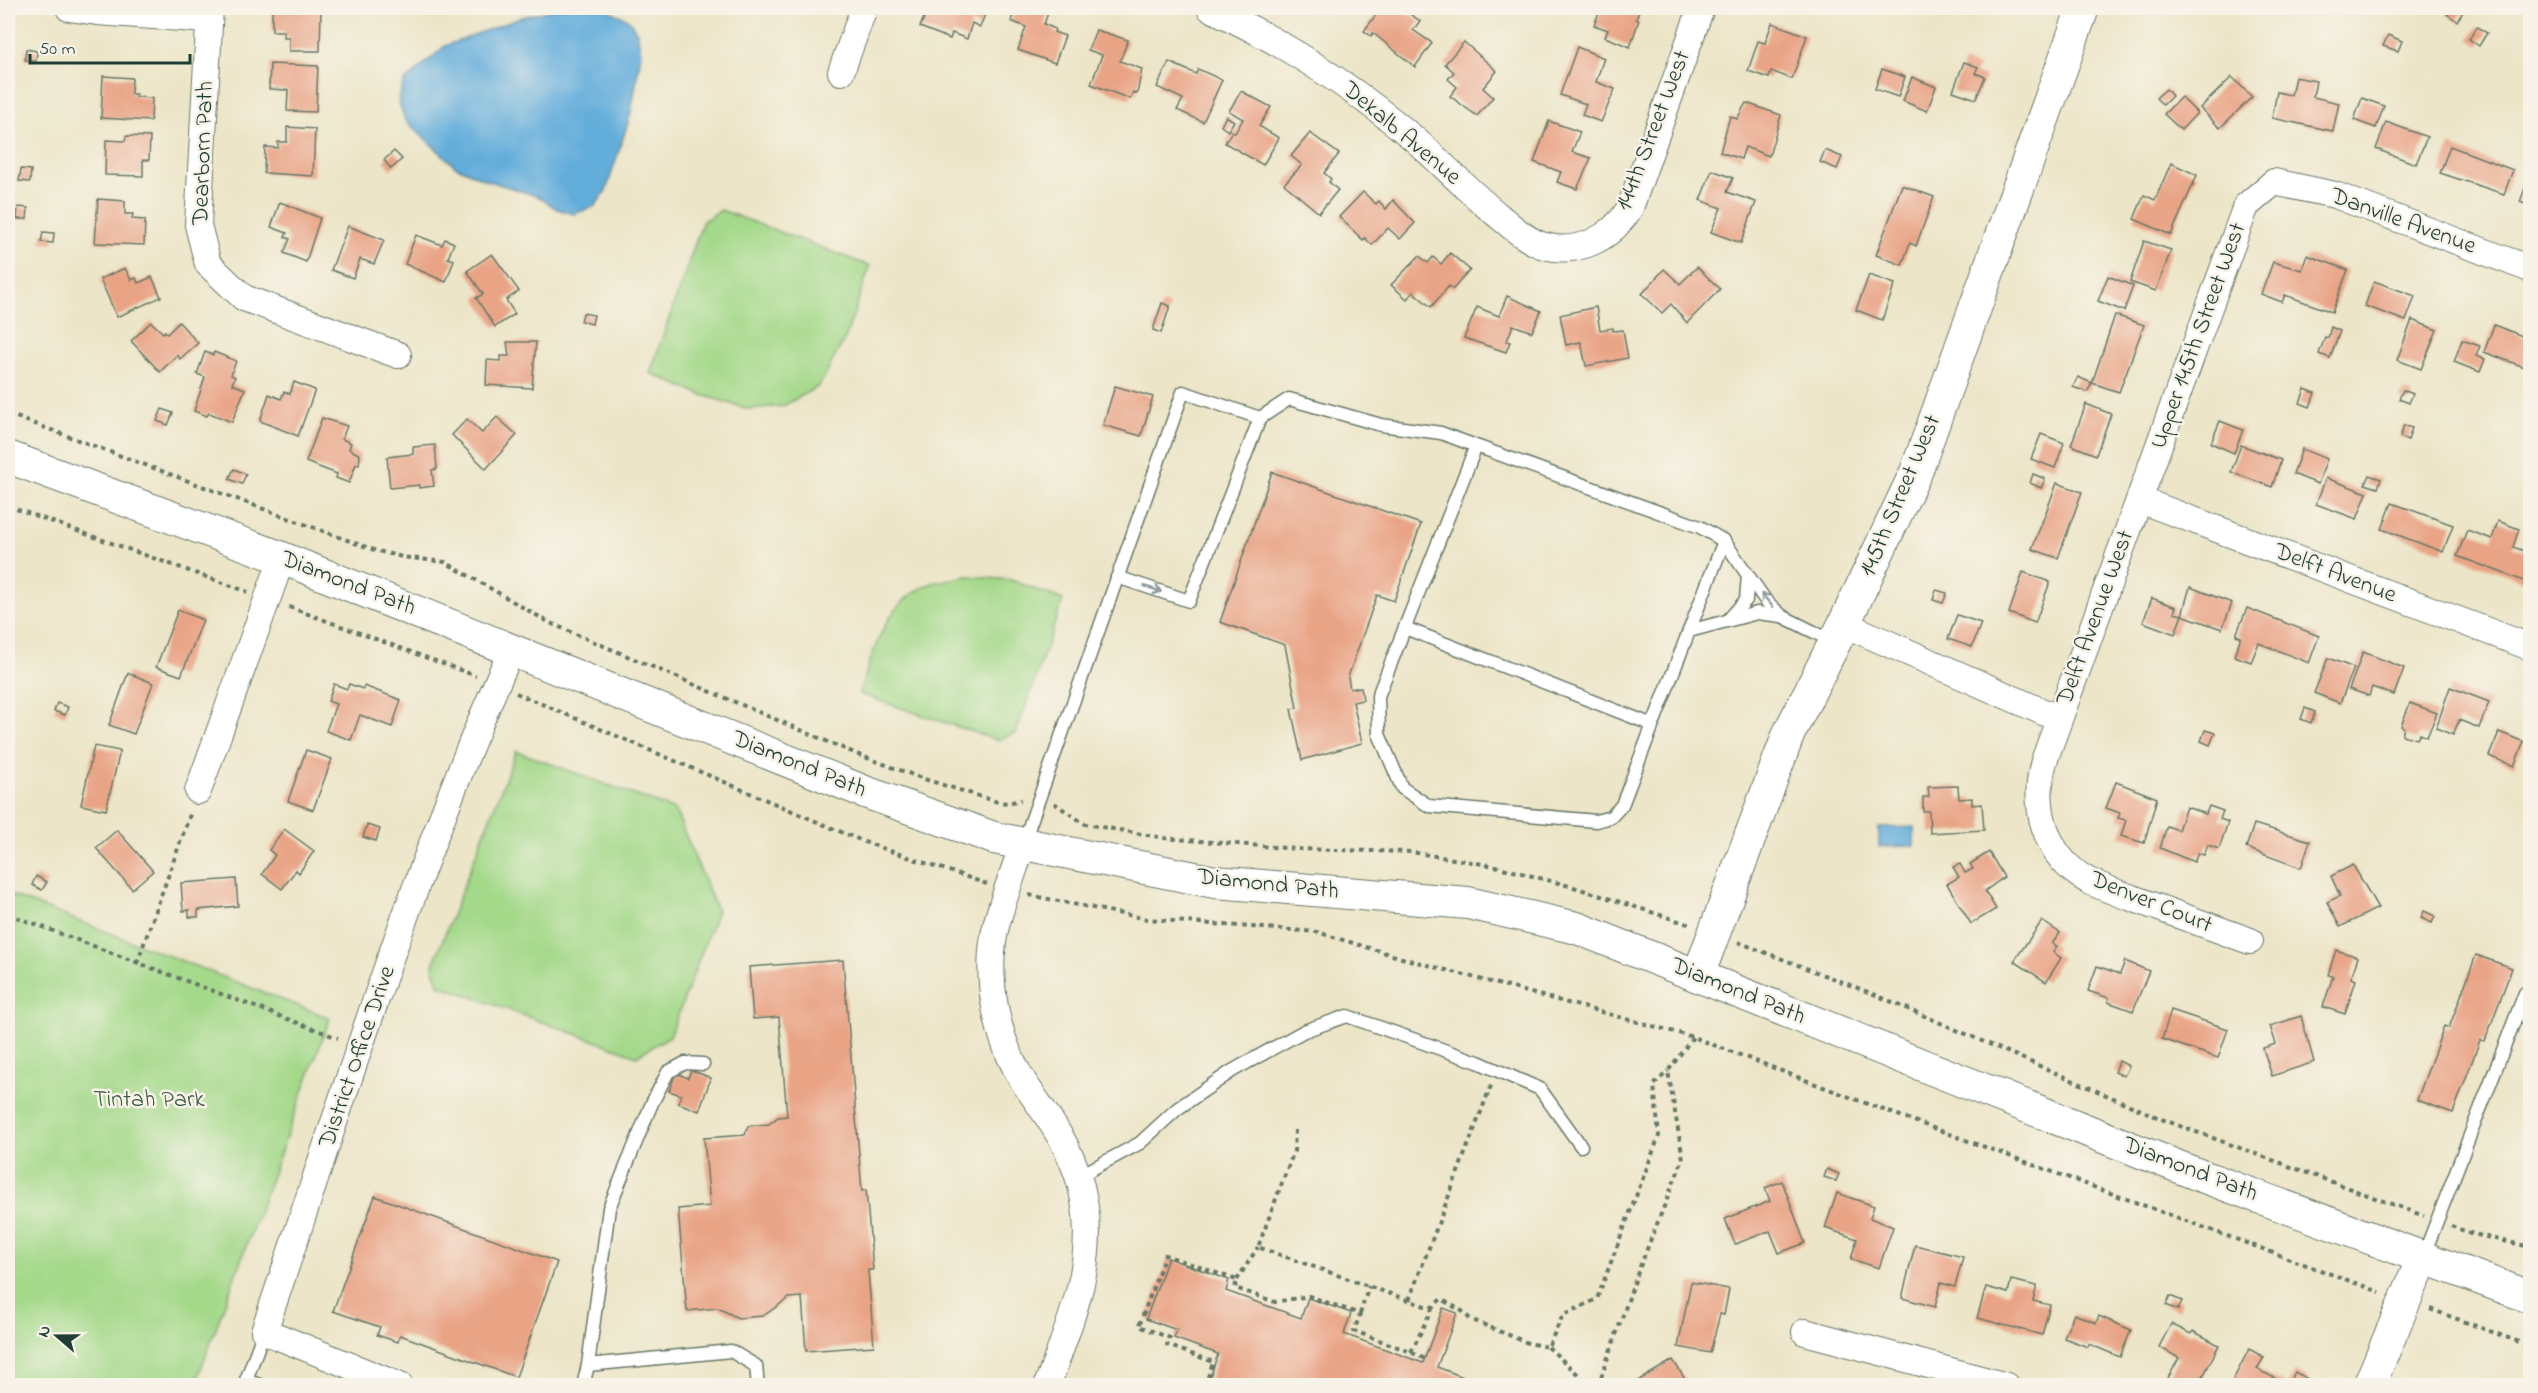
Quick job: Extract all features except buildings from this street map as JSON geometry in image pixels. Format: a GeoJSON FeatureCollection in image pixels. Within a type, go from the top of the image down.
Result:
{"type":"FeatureCollection","features":[{"type":"Feature","properties":{"kind":"street"},"geometry":{"type":"LineString","coordinates":[[69,8],[97,12],[209,14]]}},
{"type":"Feature","properties":{"kind":"street"},"geometry":{"type":"LineString","coordinates":[[841,72],[864,8]]}},
{"type":"Feature","properties":{"kind":"street","name":"Dekalb Avenue"},"geometry":{"type":"LineString","coordinates":[[1210,8],[1277,41],[1348,87],[1414,139],[1480,201],[1527,238],[1541,245],[1559,248],[1592,243]]}},
{"type":"Feature","properties":{"kind":"street","name":"144th Street West"},"geometry":{"type":"LineString","coordinates":[[1592,243],[1614,228],[1630,208],[1701,8]]}},
{"type":"Feature","properties":{"kind":"street","name":"145th Street West"},"geometry":{"type":"LineString","coordinates":[[1698,976],[1789,733],[1916,472],[2083,8]]}},
{"type":"Feature","properties":{"kind":"street","name":"Dearborn Path"},"geometry":{"type":"LineString","coordinates":[[209,14],[198,225],[208,264],[244,298],[398,355]]}},
{"type":"Feature","properties":{"kind":"street","name":"Danville Avenue"},"geometry":{"type":"LineString","coordinates":[[2274,183],[2335,195],[2530,269]]}},
{"type":"Feature","properties":{"kind":"street","name":"Upper 145th Street West"},"geometry":{"type":"LineString","coordinates":[[2140,500],[2246,206],[2274,183]]}},
{"type":"Feature","properties":{"kind":"street","name":"Diamond Path"},"geometry":{"type":"LineString","coordinates":[[8,457],[282,558],[865,792],[994,838],[1215,882],[1468,903],[1577,928],[2199,1175],[2530,1297]]}},
{"type":"Feature","properties":{"kind":"street","name":"Delft Avenue West"},"geometry":{"type":"LineString","coordinates":[[1839,633],[2059,719],[2140,500]]}},
{"type":"Feature","properties":{"kind":"street","name":"Delft Avenue"},"geometry":{"type":"LineString","coordinates":[[2140,500],[2530,648]]}},
{"type":"Feature","properties":{"kind":"street"},"geometry":{"type":"LineString","coordinates":[[198,791],[282,558]]}},
{"type":"Feature","properties":{"kind":"street","name":"District Office Drive"},"geometry":{"type":"LineString","coordinates":[[264,1331],[362,1044],[473,737],[512,649]]}},
{"type":"Feature","properties":{"kind":"street","name":"Denver Court"},"geometry":{"type":"LineString","coordinates":[[2059,719],[2039,780],[2040,818],[2057,853],[2085,879],[2250,941]]}},
{"type":"Feature","properties":{"kind":"street"},"geometry":{"type":"LineString","coordinates":[[1023,844],[996,928],[992,981],[1002,1034],[1024,1082],[1056,1126],[1079,1176],[1087,1229],[1086,1266],[1075,1310],[1047,1386]]}},
{"type":"Feature","properties":{"kind":"street"},"geometry":{"type":"LineString","coordinates":[[2369,1386],[2423,1258]]}},
{"type":"Feature","properties":{"kind":"street"},"geometry":{"type":"LineString","coordinates":[[264,1331],[400,1386]]}},
{"type":"Feature","properties":{"kind":"street"},"geometry":{"type":"LineString","coordinates":[[1805,1332],[2007,1386]]}},
{"type":"Feature","properties":{"kind":"lane"},"geometry":{"type":"LineString","coordinates":[[1023,844],[1183,392],[1260,418]]}},
{"type":"Feature","properties":{"kind":"lane"},"geometry":{"type":"LineString","coordinates":[[1117,577],[1189,601],[1260,418],[1289,399],[1382,425],[1441,434],[1700,527],[1725,541],[1766,601],[1782,616]]}},
{"type":"Feature","properties":{"kind":"lane"},"geometry":{"type":"LineString","coordinates":[[1476,446],[1378,696],[1379,734],[1402,788],[1429,806],[1596,821],[1611,817],[1622,806],[1725,541]]}},
{"type":"Feature","properties":{"kind":"lane"},"geometry":{"type":"LineString","coordinates":[[1729,619],[1746,600],[1748,575]]}},
{"type":"Feature","properties":{"kind":"lane"},"geometry":{"type":"LineString","coordinates":[[1689,631],[1757,613],[1782,616],[1839,633]]}},
{"type":"Feature","properties":{"kind":"lane"},"geometry":{"type":"LineString","coordinates":[[1405,628],[1653,725]]}},
{"type":"Feature","properties":{"kind":"lane"},"geometry":{"type":"LineString","coordinates":[[2423,1258],[2525,993]]}},
{"type":"Feature","properties":{"kind":"lane"},"geometry":{"type":"LineString","coordinates":[[1079,1176],[1140,1143],[1177,1109],[1232,1071],[1304,1031],[1347,1016],[1478,1062],[1540,1089],[1581,1146]]}},
{"type":"Feature","properties":{"kind":"lane"},"geometry":{"type":"LineString","coordinates":[[583,1386],[588,1365],[609,1208],[652,1103],[668,1072],[685,1063],[703,1064]]}},
{"type":"Feature","properties":{"kind":"lane"},"geometry":{"type":"LineString","coordinates":[[262,1386],[245,1383],[264,1331]]}},
{"type":"Feature","properties":{"kind":"lane"},"geometry":{"type":"LineString","coordinates":[[588,1365],[731,1351],[756,1366],[758,1386]]}},
{"type":"Feature","properties":{"kind":"path"},"geometry":{"type":"LineString","coordinates":[[8,414],[374,550],[445,562],[550,623],[889,766],[998,802],[1015,802],[1028,796],[1059,804],[1085,824],[1164,838],[1297,849],[1411,852],[1495,866],[1577,888],[1714,933],[1876,995],[2164,1120],[2473,1234],[2530,1247]]}},
{"type":"Feature","properties":{"kind":"path"},"geometry":{"type":"LineString","coordinates":[[8,506],[458,668],[867,843],[962,877],[1039,898],[1147,919],[1317,932],[1402,958],[1693,1036],[1895,1114],[2530,1346]]}},
{"type":"Feature","properties":{"kind":"path"},"geometry":{"type":"LineString","coordinates":[[137,963],[162,898],[198,791]]}},
{"type":"Feature","properties":{"kind":"path"},"geometry":{"type":"LineString","coordinates":[[8,914],[362,1044]]}},
{"type":"Feature","properties":{"kind":"path"},"geometry":{"type":"LineString","coordinates":[[1548,1347],[1563,1315],[1597,1299],[1659,1136],[1654,1084],[1668,1071],[1693,1036]]}},
{"type":"Feature","properties":{"kind":"path"},"geometry":{"type":"LineString","coordinates":[[1598,1386],[1639,1269],[1683,1159],[1668,1071]]}},
{"type":"Feature","properties":{"kind":"path"},"geometry":{"type":"LineString","coordinates":[[1409,1300],[1492,1082]]}},
{"type":"Feature","properties":{"kind":"path"},"geometry":{"type":"LineString","coordinates":[[1295,1130],[1294,1151],[1258,1246],[1237,1280],[1235,1288],[1275,1302],[1309,1296],[1360,1314]]}},
{"type":"Feature","properties":{"kind":"path"},"geometry":{"type":"LineString","coordinates":[[1258,1246],[1432,1307]]}},
{"type":"Feature","properties":{"kind":"path"},"geometry":{"type":"LineString","coordinates":[[1205,1386],[1213,1362],[1167,1345],[1170,1338],[1139,1326],[1165,1255],[1237,1280]]}},
{"type":"Feature","properties":{"kind":"path"},"geometry":{"type":"LineString","coordinates":[[1369,1286],[1354,1332],[1425,1359]]}},
{"type":"Feature","properties":{"kind":"path"},"geometry":{"type":"LineString","coordinates":[[1411,1352],[1432,1307],[1441,1299],[1462,1311],[1470,1319],[1528,1344],[1548,1347],[1583,1379],[1587,1386]]}},
{"type":"Feature","properties":{"kind":"green space"},"geometry":{"type":"Polygon","coordinates":[[[721,210],[870,266],[846,336],[819,386],[783,406],[748,409],[702,395],[650,373],[703,221],[721,210]]]}},
{"type":"Feature","properties":{"kind":"green space"},"geometry":{"type":"Polygon","coordinates":[[[967,576],[1011,580],[1063,600],[1016,733],[997,740],[859,694],[882,630],[901,603],[914,592],[930,584],[967,576]]]}},
{"type":"Feature","properties":{"kind":"green space"},"geometry":{"type":"Polygon","coordinates":[[[516,751],[675,810],[717,911],[670,1036],[637,1056],[439,985],[433,965],[516,751]]]}},
{"type":"Feature","properties":{"kind":"green space","name":"Tintah Park"},"geometry":{"type":"Polygon","coordinates":[[[8,894],[330,1018],[195,1385],[8,1385],[8,894]]]}},
{"type":"Feature","properties":{"kind":"water"},"geometry":{"type":"Polygon","coordinates":[[[558,8],[604,8],[628,19],[637,32],[641,54],[631,113],[606,191],[595,206],[574,214],[557,209],[537,196],[483,179],[455,166],[405,120],[398,100],[404,82],[445,46],[519,18],[558,8]]]}},
{"type":"Feature","properties":{"kind":"water"},"geometry":{"type":"Polygon","coordinates":[[[1914,827],[1914,846],[1879,847],[1879,828],[1914,827]]]}}]}
